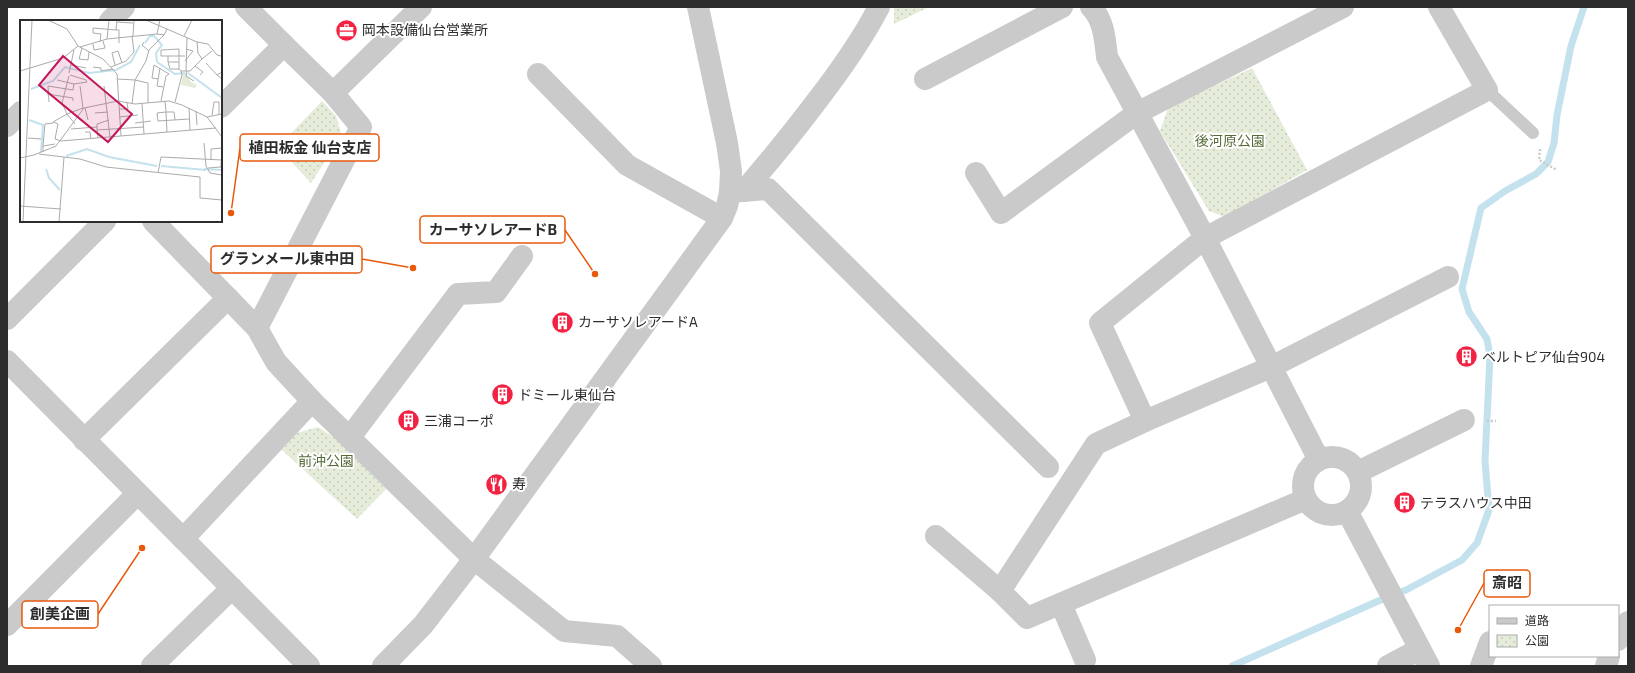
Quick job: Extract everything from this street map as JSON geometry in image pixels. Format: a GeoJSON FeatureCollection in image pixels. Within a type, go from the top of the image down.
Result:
{"type":"FeatureCollection","features":[{"type":"Feature","properties":{"kind":"street"},"geometry":{"type":"LineString","coordinates":[[111,20],[124,7]]}},
{"type":"Feature","properties":{"kind":"street"},"geometry":{"type":"LineString","coordinates":[[246,7],[333,93],[361,127],[257,328]]}},
{"type":"Feature","properties":{"kind":"street"},"geometry":{"type":"LineString","coordinates":[[333,93],[421,7]]}},
{"type":"Feature","properties":{"kind":"street"},"geometry":{"type":"LineString","coordinates":[[698,7],[727,144],[731,171],[737,192]]}},
{"type":"Feature","properties":{"kind":"street"},"geometry":{"type":"LineString","coordinates":[[383,666],[423,625],[474,559],[722,218],[727,206],[737,192],[774,157],[834,79],[869,27],[879,7]]}},
{"type":"Feature","properties":{"kind":"street"},"geometry":{"type":"LineString","coordinates":[[925,80],[1062,7]]}},
{"type":"Feature","properties":{"kind":"street"},"geometry":{"type":"LineString","coordinates":[[1091,7],[1096,12],[1104,32],[1107,57],[1205,238],[1319,460]]}},
{"type":"Feature","properties":{"kind":"street"},"geometry":{"type":"LineString","coordinates":[[976,173],[1001,213],[1137,113],[1343,7]]}},
{"type":"Feature","properties":{"kind":"street"},"geometry":{"type":"LineString","coordinates":[[1145,421],[1100,323],[1205,238],[1487,90],[1439,7]]}},
{"type":"Feature","properties":{"kind":"street"},"geometry":{"type":"LineString","coordinates":[[222,106],[284,45]]}},
{"type":"Feature","properties":{"kind":"street"},"geometry":{"type":"LineString","coordinates":[[538,74],[627,164],[722,218]]}},
{"type":"Feature","properties":{"kind":"street"},"geometry":{"type":"LineString","coordinates":[[7,126],[20,113]]}},
{"type":"Feature","properties":{"kind":"street"},"geometry":{"type":"LineString","coordinates":[[737,192],[768,189],[1048,467]]}},
{"type":"Feature","properties":{"kind":"street"},"geometry":{"type":"LineString","coordinates":[[7,319],[104,222]]}},
{"type":"Feature","properties":{"kind":"street"},"geometry":{"type":"LineString","coordinates":[[154,222],[257,328],[276,362],[312,401],[474,559],[564,631],[617,636],[650,666]]}},
{"type":"Feature","properties":{"kind":"street"},"geometry":{"type":"LineString","coordinates":[[350,437],[458,294],[496,292],[522,256]]}},
{"type":"Feature","properties":{"kind":"street"},"geometry":{"type":"LineString","coordinates":[[1000,591],[1096,444],[1145,421],[1271,367],[1448,276]]}},
{"type":"Feature","properties":{"kind":"street"},"geometry":{"type":"LineString","coordinates":[[84,440],[228,298]]}},
{"type":"Feature","properties":{"kind":"street"},"geometry":{"type":"LineString","coordinates":[[7,362],[309,666]]}},
{"type":"Feature","properties":{"kind":"street"},"geometry":{"type":"LineString","coordinates":[[183,539],[312,401]]}},
{"type":"Feature","properties":{"kind":"street"},"geometry":{"type":"LineString","coordinates":[[1358,472],[1464,420]]}},
{"type":"Feature","properties":{"kind":"street"},"geometry":{"type":"LineString","coordinates":[[1337,456],[1353,464],[1358,472],[1361,480],[1359,498],[1354,506],[1347,511],[1328,515],[1315,509],[1306,499],[1303,490],[1303,481],[1306,472],[1319,460],[1337,456]]}},
{"type":"Feature","properties":{"kind":"street"},"geometry":{"type":"LineString","coordinates":[[7,624],[137,494]]}},
{"type":"Feature","properties":{"kind":"street"},"geometry":{"type":"LineString","coordinates":[[936,536],[1000,591],[1027,618],[1306,499]]}},
{"type":"Feature","properties":{"kind":"street"},"geometry":{"type":"LineString","coordinates":[[1347,511],[1425,658],[1388,666]]}},
{"type":"Feature","properties":{"kind":"street"},"geometry":{"type":"LineString","coordinates":[[152,666],[232,588]]}},
{"type":"Feature","properties":{"kind":"street"},"geometry":{"type":"LineString","coordinates":[[1061,604],[1085,660]]}},
{"type":"Feature","properties":{"kind":"street"},"geometry":{"type":"LineString","coordinates":[[1619,638],[1628,622]]}},
{"type":"Feature","properties":{"kind":"street"},"geometry":{"type":"LineString","coordinates":[[1481,666],[1489,645]]}},
{"type":"Feature","properties":{"kind":"lane"},"geometry":{"type":"LineString","coordinates":[[1487,90],[1533,132]]}},
{"type":"Feature","properties":{"kind":"path"},"geometry":{"type":"LineString","coordinates":[[1539,160],[1555,170]]}},
{"type":"Feature","properties":{"kind":"green space"},"geometry":{"type":"Polygon","coordinates":[[[894,7],[929,7],[894,24],[894,7]]]}},
{"type":"Feature","properties":{"kind":"green space","name":"後河原公園"},"geometry":{"type":"Polygon","coordinates":[[[1252,68],[1307,170],[1225,217],[1209,211],[1160,131],[1168,108],[1252,68]]]}},
{"type":"Feature","properties":{"kind":"green space"},"geometry":{"type":"Polygon","coordinates":[[[322,101],[336,116],[342,136],[311,183],[278,147],[322,101]]]}},
{"type":"Feature","properties":{"kind":"green space","name":"前沖公園"},"geometry":{"type":"Polygon","coordinates":[[[318,427],[335,438],[386,489],[357,519],[282,450],[297,433],[318,427]]]}},
{"type":"Feature","properties":{"kind":"waterway"},"geometry":{"type":"LineString","coordinates":[[1232,666],[1406,590],[1462,560],[1477,543],[1489,510],[1485,461],[1490,356],[1487,339],[1469,312],[1462,289],[1481,208],[1505,191],[1536,174],[1548,162],[1554,143],[1557,115],[1571,46],[1584,7]]}},
{"type":"Feature","properties":{"kind":"place","name":"岡本設備仙台営業所"},"geometry":{"type":"Point","coordinates":[347,30]}},
{"type":"Feature","properties":{"kind":"place","name":"植田板金 仙台支店"},"geometry":{"type":"Point","coordinates":[231,213]}},
{"type":"Feature","properties":{"kind":"place","name":"グランメール東中田"},"geometry":{"type":"Point","coordinates":[413,268]}},
{"type":"Feature","properties":{"kind":"place","name":"カーサソレアードB"},"geometry":{"type":"Point","coordinates":[595,274]}},
{"type":"Feature","properties":{"kind":"place","name":"カーサソレアードA"},"geometry":{"type":"Point","coordinates":[563,322]}},
{"type":"Feature","properties":{"kind":"place","name":"ベルトピア仙台904"},"geometry":{"type":"Point","coordinates":[1467,357]}},
{"type":"Feature","properties":{"kind":"place","name":"ドミール東仙台"},"geometry":{"type":"Point","coordinates":[502,395]}},
{"type":"Feature","properties":{"kind":"place","name":"三浦コーポ"},"geometry":{"type":"Point","coordinates":[409,421]}},
{"type":"Feature","properties":{"kind":"place","name":"寿"},"geometry":{"type":"Point","coordinates":[496,484]}},
{"type":"Feature","properties":{"kind":"place","name":"テラスハウス中田"},"geometry":{"type":"Point","coordinates":[1405,503]}},
{"type":"Feature","properties":{"kind":"place","name":"創美企画"},"geometry":{"type":"Point","coordinates":[142,548]}},
{"type":"Feature","properties":{"kind":"place","name":"斎昭"},"geometry":{"type":"Point","coordinates":[1458,630]}}]}
